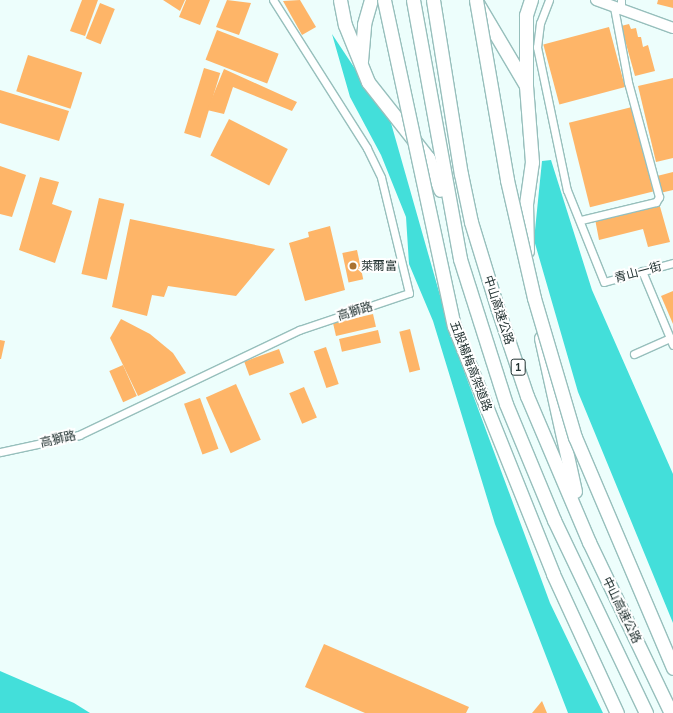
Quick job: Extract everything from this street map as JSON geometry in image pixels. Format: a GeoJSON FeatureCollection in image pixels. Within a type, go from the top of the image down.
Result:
{"type":"FeatureCollection","features":[{"type":"Feature","properties":{"kind":"highway"},"geometry":{"type":"LineString","coordinates":[[340,0],[361,65],[379,100],[428,158],[460,259]]}},
{"type":"Feature","properties":{"kind":"highway"},"geometry":{"type":"LineString","coordinates":[[361,65],[362,41],[372,0]]}},
{"type":"Feature","properties":{"kind":"highway","name":"五股楊梅高架道路"},"geometry":{"type":"LineString","coordinates":[[384,0],[454,326],[553,574],[617,713]]}},
{"type":"Feature","properties":{"kind":"highway","name":"中山高速公路"},"geometry":{"type":"LineString","coordinates":[[413,0],[460,259],[506,404],[554,520],[646,713]]}},
{"type":"Feature","properties":{"kind":"highway","name":"中山高速公路"},"geometry":{"type":"LineString","coordinates":[[433,0],[471,222],[528,396],[589,542],[671,713]]}},
{"type":"Feature","properties":{"kind":"highway"},"geometry":{"type":"LineString","coordinates":[[475,0],[526,86]]}},
{"type":"Feature","properties":{"kind":"highway"},"geometry":{"type":"LineString","coordinates":[[475,0],[506,180],[534,298],[576,437],[673,668]]}},
{"type":"Feature","properties":{"kind":"highway"},"geometry":{"type":"LineString","coordinates":[[531,0],[526,15],[526,86],[532,162],[526,204],[526,244],[546,368],[589,542]]}},
{"type":"Feature","properties":{"kind":"street","name":"高獅路"},"geometry":{"type":"LineString","coordinates":[[0,452],[79,435],[298,330],[409,293],[381,177],[367,148],[273,0]]}},
{"type":"Feature","properties":{"kind":"street"},"geometry":{"type":"LineString","coordinates":[[549,0],[540,23],[537,47],[567,190],[581,220],[656,202],[659,197],[628,82],[618,6]]}},
{"type":"Feature","properties":{"kind":"street"},"geometry":{"type":"LineString","coordinates":[[596,0],[618,6],[673,28]]}},
{"type":"Feature","properties":{"kind":"street","name":"青山一街"},"geometry":{"type":"LineString","coordinates":[[581,220],[604,282],[673,263]]}},
{"type":"Feature","properties":{"kind":"street"},"geometry":{"type":"LineString","coordinates":[[642,271],[673,345]]}},
{"type":"Feature","properties":{"kind":"street"},"geometry":{"type":"LineString","coordinates":[[634,354],[670,338]]}},
{"type":"Feature","properties":{"kind":"shaded area"},"geometry":{"type":"Polygon","coordinates":[[[332,34],[391,123],[453,341],[550,603],[603,713],[568,713],[495,524],[433,321],[409,264],[406,217],[381,155],[350,97],[332,34]]]}},
{"type":"Feature","properties":{"kind":"shaded area"},"geometry":{"type":"Polygon","coordinates":[[[551,160],[592,290],[673,474],[673,623],[578,392],[534,240],[542,161],[551,160]]]}},
{"type":"Feature","properties":{"kind":"shaded area"},"geometry":{"type":"Polygon","coordinates":[[[0,671],[74,703],[90,713],[0,713],[0,671]]]}},
{"type":"Feature","properties":{"kind":"building"},"geometry":{"type":"Polygon","coordinates":[[[82,0],[98,0],[85,36],[70,31],[82,0]]]}},
{"type":"Feature","properties":{"kind":"building"},"geometry":{"type":"Polygon","coordinates":[[[163,0],[185,0],[180,11],[163,0]]]}},
{"type":"Feature","properties":{"kind":"building"},"geometry":{"type":"Polygon","coordinates":[[[186,0],[210,0],[200,25],[179,17],[186,0]]]}},
{"type":"Feature","properties":{"kind":"building"},"geometry":{"type":"Polygon","coordinates":[[[227,0],[251,3],[239,35],[216,27],[227,0]]]}},
{"type":"Feature","properties":{"kind":"building"},"geometry":{"type":"Polygon","coordinates":[[[300,0],[316,27],[302,35],[283,1],[300,0]]]}},
{"type":"Feature","properties":{"kind":"building"},"geometry":{"type":"Polygon","coordinates":[[[658,0],[673,0],[673,8],[657,4],[658,0]]]}},
{"type":"Feature","properties":{"kind":"building"},"geometry":{"type":"Polygon","coordinates":[[[100,3],[115,9],[101,44],[86,38],[100,3]]]}},
{"type":"Feature","properties":{"kind":"building"},"geometry":{"type":"Polygon","coordinates":[[[629,24],[631,29],[636,28],[638,37],[641,37],[643,47],[648,45],[655,71],[635,76],[621,26],[629,24]]]}},
{"type":"Feature","properties":{"kind":"building"},"geometry":{"type":"Polygon","coordinates":[[[609,27],[625,87],[559,104],[543,45],[609,27]]]}},
{"type":"Feature","properties":{"kind":"building"},"geometry":{"type":"Polygon","coordinates":[[[217,30],[279,54],[267,84],[206,60],[217,30]]]}},
{"type":"Feature","properties":{"kind":"building"},"geometry":{"type":"Polygon","coordinates":[[[28,55],[82,73],[70,109],[16,91],[28,55]]]}},
{"type":"Feature","properties":{"kind":"building"},"geometry":{"type":"Polygon","coordinates":[[[204,68],[220,73],[200,138],[184,133],[204,68]]]}},
{"type":"Feature","properties":{"kind":"building"},"geometry":{"type":"Polygon","coordinates":[[[224,69],[297,102],[292,111],[233,87],[224,114],[207,110],[224,69]]]}},
{"type":"Feature","properties":{"kind":"building"},"geometry":{"type":"Polygon","coordinates":[[[673,78],[673,158],[656,162],[638,86],[673,78]]]}},
{"type":"Feature","properties":{"kind":"building"},"geometry":{"type":"Polygon","coordinates":[[[0,90],[69,111],[59,141],[0,123],[0,90]]]}},
{"type":"Feature","properties":{"kind":"building"},"geometry":{"type":"Polygon","coordinates":[[[632,107],[653,191],[590,207],[569,123],[632,107]]]}},
{"type":"Feature","properties":{"kind":"building"},"geometry":{"type":"Polygon","coordinates":[[[229,119],[288,149],[269,185],[210,156],[229,119]]]}},
{"type":"Feature","properties":{"kind":"building"},"geometry":{"type":"Polygon","coordinates":[[[0,166],[26,175],[12,217],[0,214],[0,166]]]}},
{"type":"Feature","properties":{"kind":"building"},"geometry":{"type":"Polygon","coordinates":[[[673,172],[673,190],[660,193],[657,176],[673,172]]]}},
{"type":"Feature","properties":{"kind":"building"},"geometry":{"type":"Polygon","coordinates":[[[40,177],[59,182],[52,204],[72,211],[55,263],[19,250],[40,177]]]}},
{"type":"Feature","properties":{"kind":"building"},"geometry":{"type":"Polygon","coordinates":[[[99,198],[124,204],[107,280],[81,274],[99,198]]]}},
{"type":"Feature","properties":{"kind":"building"},"geometry":{"type":"Polygon","coordinates":[[[659,203],[670,242],[648,247],[643,229],[599,240],[595,219],[659,203]]]}},
{"type":"Feature","properties":{"kind":"building"},"geometry":{"type":"Polygon","coordinates":[[[130,219],[275,249],[236,296],[168,286],[164,297],[152,295],[147,316],[112,307],[130,219]]]}},
{"type":"Feature","properties":{"kind":"building"},"geometry":{"type":"Polygon","coordinates":[[[330,226],[345,290],[305,301],[289,243],[309,237],[308,232],[330,226]]]}},
{"type":"Feature","properties":{"kind":"building","name":"萊爾富"},"geometry":{"type":"Polygon","coordinates":[[[357,250],[363,279],[349,282],[342,253],[357,250]]]}},
{"type":"Feature","properties":{"kind":"building"},"geometry":{"type":"Polygon","coordinates":[[[673,291],[673,324],[661,296],[673,291]]]}},
{"type":"Feature","properties":{"kind":"building"},"geometry":{"type":"Polygon","coordinates":[[[373,314],[376,327],[336,336],[333,323],[373,314]]]}},
{"type":"Feature","properties":{"kind":"building"},"geometry":{"type":"Polygon","coordinates":[[[121,319],[150,334],[173,353],[186,373],[138,396],[110,338],[121,319]]]}},
{"type":"Feature","properties":{"kind":"building"},"geometry":{"type":"Polygon","coordinates":[[[410,329],[420,370],[409,372],[399,332],[410,329]]]}},
{"type":"Feature","properties":{"kind":"building"},"geometry":{"type":"Polygon","coordinates":[[[378,330],[381,343],[342,352],[339,339],[378,330]]]}},
{"type":"Feature","properties":{"kind":"building"},"geometry":{"type":"Polygon","coordinates":[[[0,340],[5,341],[1,359],[0,359],[0,340]]]}},
{"type":"Feature","properties":{"kind":"building"},"geometry":{"type":"Polygon","coordinates":[[[326,347],[339,384],[326,388],[314,351],[326,347]]]}},
{"type":"Feature","properties":{"kind":"building"},"geometry":{"type":"Polygon","coordinates":[[[279,349],[284,363],[249,376],[244,362],[279,349]]]}},
{"type":"Feature","properties":{"kind":"building"},"geometry":{"type":"Polygon","coordinates":[[[123,365],[137,396],[123,402],[109,371],[123,365]]]}},
{"type":"Feature","properties":{"kind":"building"},"geometry":{"type":"Polygon","coordinates":[[[236,384],[261,440],[231,453],[206,397],[236,384]]]}},
{"type":"Feature","properties":{"kind":"building"},"geometry":{"type":"Polygon","coordinates":[[[304,387],[317,417],[302,424],[289,393],[304,387]]]}},
{"type":"Feature","properties":{"kind":"building"},"geometry":{"type":"Polygon","coordinates":[[[200,398],[218,449],[202,455],[184,404],[200,398]]]}},
{"type":"Feature","properties":{"kind":"building"},"geometry":{"type":"Polygon","coordinates":[[[324,644],[469,707],[466,713],[365,713],[305,687],[324,644]]]}},
{"type":"Feature","properties":{"kind":"building"},"geometry":{"type":"Polygon","coordinates":[[[542,701],[547,713],[532,713],[542,701]]]}},
{"type":"Feature","properties":{"kind":"place","name":"萊爾富"},"geometry":{"type":"Point","coordinates":[353,266]}}]}
